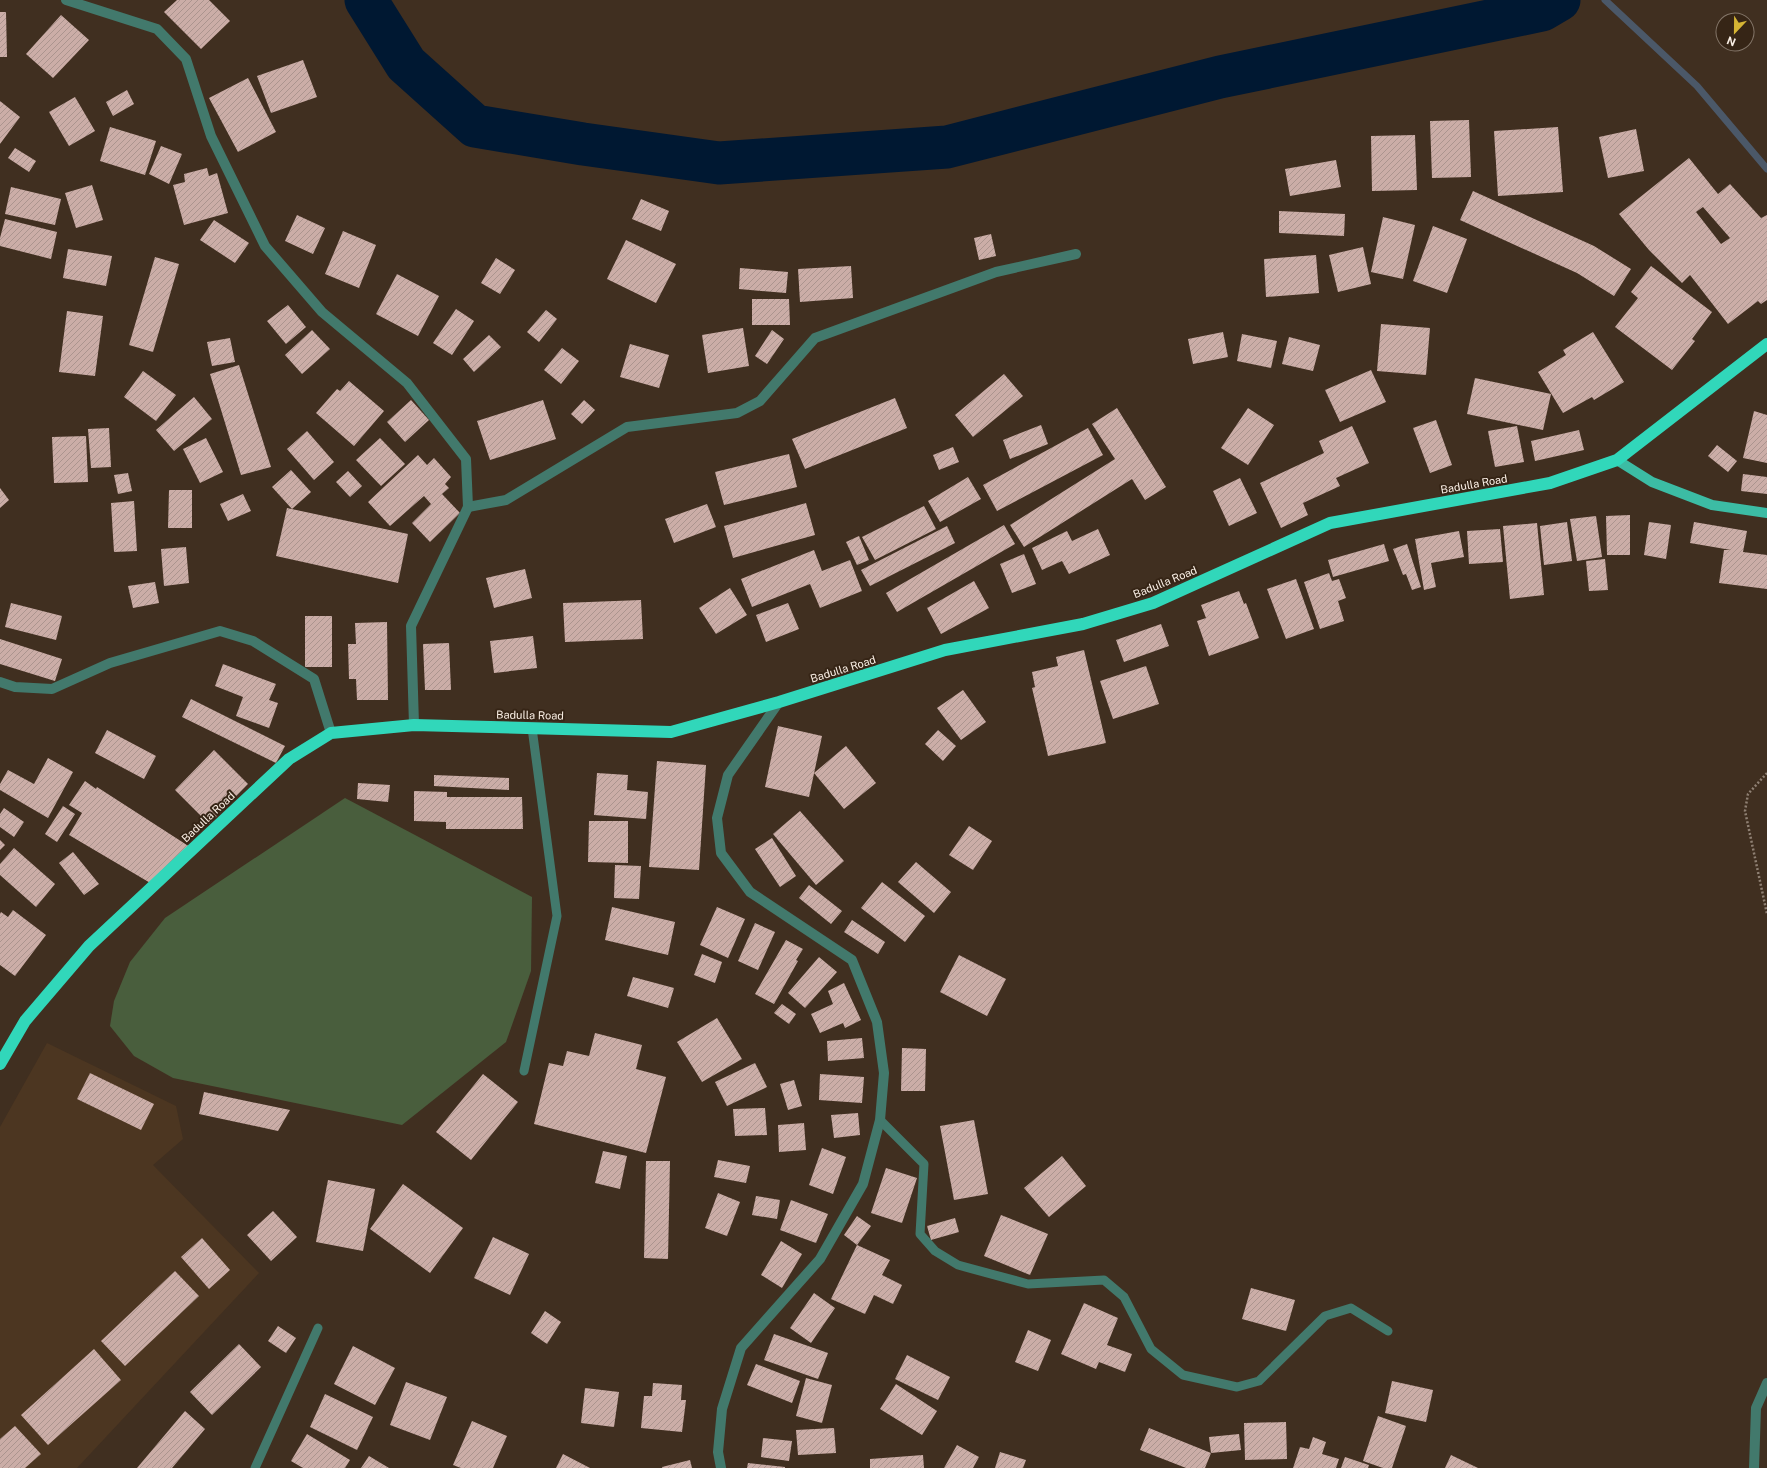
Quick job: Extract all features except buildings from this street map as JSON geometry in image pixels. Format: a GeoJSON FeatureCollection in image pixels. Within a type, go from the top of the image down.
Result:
{"type":"FeatureCollection","features":[{"type":"Feature","properties":{"kind":"highway","name":"Badulla Road"},"geometry":{"type":"LineString","coordinates":[[0,1064],[25,1021],[89,946],[289,759],[331,733],[414,725],[671,732],[779,702],[945,650],[1083,624],[1153,603],[1330,524],[1550,483],[1618,460],[1767,344]]}},
{"type":"Feature","properties":{"kind":"main road"},"geometry":{"type":"LineString","coordinates":[[1618,460],[1652,482],[1712,505],[1767,513]]}},
{"type":"Feature","properties":{"kind":"street"},"geometry":{"type":"LineString","coordinates":[[66,0],[157,29],[186,59],[211,136],[265,246],[322,312],[407,383],[466,459],[468,507],[411,626],[414,725]]}},
{"type":"Feature","properties":{"kind":"street"},"geometry":{"type":"LineString","coordinates":[[468,507],[506,500],[627,427],[737,413],[760,401],[815,338],[996,272],[1076,254]]}},
{"type":"Feature","properties":{"kind":"street"},"geometry":{"type":"LineString","coordinates":[[0,682],[15,687],[52,689],[110,663],[220,631],[253,640],[314,679],[331,733]]}},
{"type":"Feature","properties":{"kind":"street"},"geometry":{"type":"LineString","coordinates":[[721,1468],[718,1452],[722,1409],[741,1348],[820,1260],[863,1184],[880,1120],[884,1073],[877,1022],[852,960],[750,892],[721,853],[717,818],[728,775],[779,702]]}},
{"type":"Feature","properties":{"kind":"street"},"geometry":{"type":"LineString","coordinates":[[1754,1468],[1756,1408],[1767,1383]]}},
{"type":"Feature","properties":{"kind":"lane"},"geometry":{"type":"LineString","coordinates":[[524,1071],[557,916],[532,728]]}},
{"type":"Feature","properties":{"kind":"lane"},"geometry":{"type":"LineString","coordinates":[[880,1120],[924,1164],[920,1234],[935,1251],[958,1265],[1028,1284],[1104,1280],[1124,1297],[1151,1348],[1183,1375],[1237,1387],[1259,1381],[1325,1316],[1351,1308],[1388,1331]]}},
{"type":"Feature","properties":{"kind":"lane"},"geometry":{"type":"LineString","coordinates":[[256,1468],[318,1328]]}},
{"type":"Feature","properties":{"kind":"path"},"geometry":{"type":"LineString","coordinates":[[1767,773],[1748,794],[1745,811],[1767,914]]}},
{"type":"Feature","properties":{"kind":"shaded area"},"geometry":{"type":"Polygon","coordinates":[[[47,1043],[176,1106],[183,1139],[153,1165],[259,1273],[77,1468],[0,1468],[0,1127],[47,1043]]]}},
{"type":"Feature","properties":{"kind":"green space"},"geometry":{"type":"Polygon","coordinates":[[[345,798],[532,897],[531,971],[506,1042],[402,1125],[173,1078],[134,1056],[110,1026],[114,1001],[130,962],[165,918],[345,798]]]}},
{"type":"Feature","properties":{"kind":"waterway"},"geometry":{"type":"LineString","coordinates":[[366,0],[406,64],[475,126],[583,144],[719,163],[947,147],[1220,77],[1542,10],[1559,0]]}},
{"type":"Feature","properties":{"kind":"waterway"},"geometry":{"type":"LineString","coordinates":[[1605,0],[1697,86],[1767,169]]}}]}
